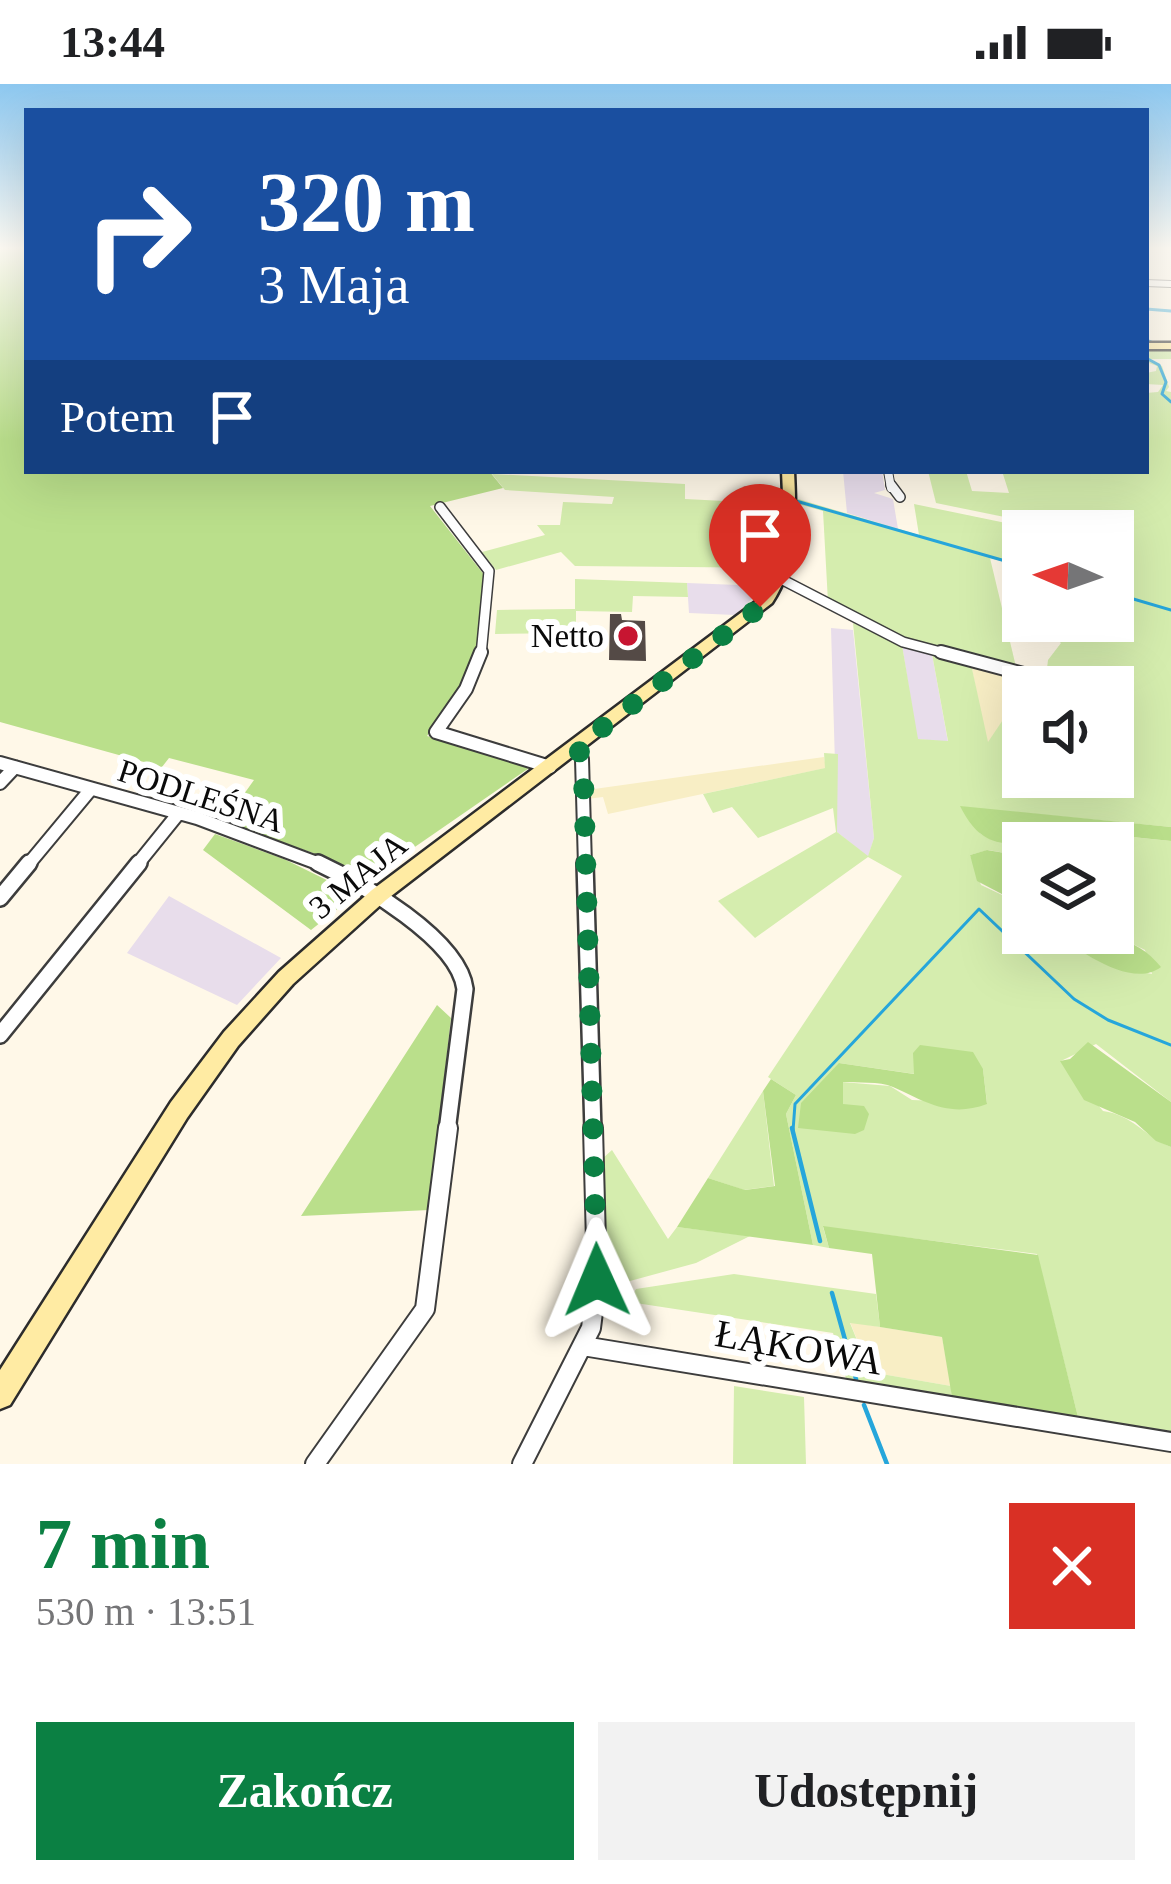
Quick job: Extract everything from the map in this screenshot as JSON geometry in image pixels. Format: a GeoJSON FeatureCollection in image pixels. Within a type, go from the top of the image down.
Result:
{"type":"FeatureCollection","features":[{"type":"Feature","properties":{"kind":"street"},"geometry":{"type":"LineString","coordinates":[[788,474],[790,550],[781,579],[874,630],[936,654],[1002,669]]}},
{"type":"Feature","properties":{"kind":"street"},"geometry":{"type":"LineString","coordinates":[[888,474],[892,492],[900,497]]}},
{"type":"Feature","properties":{"kind":"street"},"geometry":{"type":"LineString","coordinates":[[440,507],[489,571],[484,656],[473,682],[436,732],[550,767]]}},
{"type":"Feature","properties":{"kind":"street","name":"3 MAJA"},"geometry":{"type":"LineString","coordinates":[[0,1395],[206,1072],[286,978],[379,895],[746,619],[781,579]]}},
{"type":"Feature","properties":{"kind":"street"},"geometry":{"type":"LineString","coordinates":[[522,1464],[591,1328],[597,1280],[583,759],[577,747]]}},
{"type":"Feature","properties":{"kind":"street"},"geometry":{"type":"LineString","coordinates":[[0,783],[7,765]]}},
{"type":"Feature","properties":{"kind":"street","name":"PODLEŚNA"},"geometry":{"type":"LineString","coordinates":[[7,765],[178,814],[294,854],[379,895],[464,972],[425,1309],[315,1464]]}},
{"type":"Feature","properties":{"kind":"street"},"geometry":{"type":"LineString","coordinates":[[0,898],[91,789]]}},
{"type":"Feature","properties":{"kind":"street"},"geometry":{"type":"LineString","coordinates":[[0,1035],[178,814]]}},
{"type":"Feature","properties":{"kind":"street","name":"ŁĄKOWA"},"geometry":{"type":"LineString","coordinates":[[583,1346],[862,1396],[1171,1442]]}},
{"type":"Feature","properties":{"kind":"shaded area"},"geometry":{"type":"Polygon","coordinates":[[[843,474],[882,474],[885,490],[874,493],[893,499],[898,529],[847,513],[843,474]]]}},
{"type":"Feature","properties":{"kind":"shaded area"},"geometry":{"type":"Polygon","coordinates":[[[687,583],[765,586],[735,615],[689,613],[687,583]]]}},
{"type":"Feature","properties":{"kind":"shaded area"},"geometry":{"type":"Polygon","coordinates":[[[831,628],[853,630],[874,838],[868,857],[837,832],[831,628]]]}},
{"type":"Feature","properties":{"kind":"shaded area"},"geometry":{"type":"Polygon","coordinates":[[[902,645],[932,654],[948,742],[917,739],[902,645]]]}},
{"type":"Feature","properties":{"kind":"shaded area"},"geometry":{"type":"Polygon","coordinates":[[[971,664],[1002,671],[1002,722],[987,744],[971,664]]]}},
{"type":"Feature","properties":{"kind":"shaded area"},"geometry":{"type":"Polygon","coordinates":[[[824,757],[826,768],[608,814],[603,797],[587,799],[587,790],[824,757]]]}},
{"type":"Feature","properties":{"kind":"shaded area"},"geometry":{"type":"Polygon","coordinates":[[[169,896],[281,958],[237,1005],[127,953],[169,896]]]}},
{"type":"Feature","properties":{"kind":"shaded area"},"geometry":{"type":"Polygon","coordinates":[[[850,1322],[942,1337],[951,1386],[870,1372],[850,1322]]]}},
{"type":"Feature","properties":{"kind":"green space"},"geometry":{"type":"Polygon","coordinates":[[[0,312],[24,312],[24,474],[491,474],[503,488],[430,506],[485,576],[476,664],[427,736],[532,766],[367,880],[313,853],[224,822],[254,780],[169,758],[162,767],[0,722],[0,312]]]}},
{"type":"Feature","properties":{"kind":"green space"},"geometry":{"type":"Polygon","coordinates":[[[1149,348],[1171,348],[1171,359],[1150,359],[1162,366],[1166,391],[1171,392],[1171,827],[961,807],[981,834],[1002,840],[1002,852],[970,855],[981,885],[1002,895],[1002,954],[1089,954],[1108,965],[1152,974],[1145,950],[1134,945],[1134,837],[1171,841],[1171,1102],[1096,1044],[1061,1061],[1103,1111],[1123,1117],[1171,1147],[1171,1431],[1078,1417],[1037,1254],[823,1227],[829,1248],[813,1245],[786,1114],[796,1095],[768,1077],[902,876],[868,857],[755,938],[718,901],[836,832],[833,808],[758,838],[732,807],[713,813],[703,794],[825,768],[824,753],[838,754],[837,832],[868,856],[874,838],[853,623],[902,645],[918,739],[948,741],[932,654],[971,664],[988,742],[1002,721],[1002,798],[1134,798],[1134,666],[1047,666],[1060,642],[1134,642],[1134,510],[1002,510],[1002,517],[936,503],[929,474],[967,474],[972,491],[1009,493],[1003,474],[1149,474],[1149,393],[1158,392],[1163,385],[1149,384],[1149,372],[1157,366],[1149,363],[1149,348]],[[839,1063],[843,1104],[842,1082],[890,1086],[912,1100],[987,1103],[983,1069],[915,1074],[839,1063]]]}},
{"type":"Feature","properties":{"kind":"green space"},"geometry":{"type":"Polygon","coordinates":[[[492,474],[685,484],[685,499],[781,504],[778,558],[728,557],[730,565],[777,568],[575,566],[561,552],[496,570],[482,552],[545,535],[537,525],[560,525],[563,502],[612,504],[614,497],[505,490],[492,474]]]}},
{"type":"Feature","properties":{"kind":"green space"},"geometry":{"type":"Polygon","coordinates":[[[798,499],[919,535],[914,504],[1002,522],[1002,561],[990,558],[1002,608],[1002,642],[1010,642],[1016,666],[1002,667],[932,651],[828,602],[823,511],[798,504],[798,499]]]}},
{"type":"Feature","properties":{"kind":"green space"},"geometry":{"type":"Polygon","coordinates":[[[575,579],[687,583],[688,597],[633,596],[632,612],[576,611],[576,633],[495,634],[497,610],[575,609],[575,579]]]}},
{"type":"Feature","properties":{"kind":"green space"},"geometry":{"type":"Polygon","coordinates":[[[960,806],[1121,822],[1002,822],[1002,843],[978,832],[960,806]]]}},
{"type":"Feature","properties":{"kind":"green space"},"geometry":{"type":"Polygon","coordinates":[[[1134,823],[1171,827],[1171,841],[1134,837],[1134,823]]]}},
{"type":"Feature","properties":{"kind":"green space"},"geometry":{"type":"Polygon","coordinates":[[[215,834],[284,859],[351,892],[350,899],[311,930],[203,850],[215,834]]]}},
{"type":"Feature","properties":{"kind":"green space"},"geometry":{"type":"Polygon","coordinates":[[[987,850],[1002,852],[1002,894],[977,881],[970,855],[987,850]]]}},
{"type":"Feature","properties":{"kind":"green space"},"geometry":{"type":"Polygon","coordinates":[[[1134,945],[1161,967],[1135,974],[1085,954],[1134,954],[1134,945]]]}},
{"type":"Feature","properties":{"kind":"green space"},"geometry":{"type":"Polygon","coordinates":[[[437,1005],[451,1018],[429,1210],[301,1216],[437,1005]]]}},
{"type":"Feature","properties":{"kind":"green space"},"geometry":{"type":"Polygon","coordinates":[[[1088,1042],[1171,1102],[1171,1147],[1156,1141],[1135,1122],[1084,1100],[1060,1061],[1070,1059],[1088,1042]]]}},
{"type":"Feature","properties":{"kind":"green space"},"geometry":{"type":"Polygon","coordinates":[[[920,1045],[973,1052],[983,1069],[987,1104],[950,1109],[887,1085],[843,1082],[843,1104],[864,1106],[869,1114],[864,1130],[855,1134],[798,1128],[801,1103],[839,1063],[914,1074],[913,1053],[920,1045]]]}},
{"type":"Feature","properties":{"kind":"green space"},"geometry":{"type":"Polygon","coordinates":[[[771,1079],[796,1095],[786,1114],[813,1245],[677,1227],[708,1178],[745,1190],[775,1186],[763,1091],[771,1079]]]}},
{"type":"Feature","properties":{"kind":"green space"},"geometry":{"type":"Polygon","coordinates":[[[763,1091],[774,1186],[744,1190],[708,1178],[763,1091]]]}},
{"type":"Feature","properties":{"kind":"green space"},"geometry":{"type":"Polygon","coordinates":[[[612,1150],[668,1239],[677,1227],[750,1236],[696,1263],[608,1287],[602,1159],[612,1150]]]}},
{"type":"Feature","properties":{"kind":"green space"},"geometry":{"type":"Polygon","coordinates":[[[823,1226],[1038,1255],[1078,1417],[952,1397],[942,1337],[880,1327],[872,1254],[829,1248],[823,1226]]]}},
{"type":"Feature","properties":{"kind":"green space"},"geometry":{"type":"Polygon","coordinates":[[[734,1274],[876,1294],[880,1327],[850,1323],[870,1372],[951,1386],[952,1397],[847,1382],[833,1333],[629,1302],[636,1289],[734,1274]]]}},
{"type":"Feature","properties":{"kind":"green space"},"geometry":{"type":"Polygon","coordinates":[[[734,1386],[804,1397],[806,1464],[733,1464],[734,1386]]]}},
{"type":"Feature","properties":{"kind":"building","name":"Netto"},"geometry":{"type":"Polygon","coordinates":[[[610,614],[645,621],[646,661],[609,660],[610,614]]]}},
{"type":"Feature","properties":{"kind":"waterway"},"geometry":{"type":"LineString","coordinates":[[1149,341],[1153,343],[1149,343]]}},
{"type":"Feature","properties":{"kind":"waterway"},"geometry":{"type":"LineString","coordinates":[[1149,360],[1159,365],[1166,382],[1162,394],[1171,402]]}},
{"type":"Feature","properties":{"kind":"waterway"},"geometry":{"type":"LineString","coordinates":[[745,488],[782,498]]}},
{"type":"Feature","properties":{"kind":"waterway"},"geometry":{"type":"LineString","coordinates":[[796,501],[1002,560]]}},
{"type":"Feature","properties":{"kind":"waterway"},"geometry":{"type":"LineString","coordinates":[[1134,599],[1171,610]]}},
{"type":"Feature","properties":{"kind":"waterway"},"geometry":{"type":"LineString","coordinates":[[793,1131],[795,1104],[979,909],[1074,999],[1108,1020],[1171,1045]]}},
{"type":"Feature","properties":{"kind":"waterway"},"geometry":{"type":"LineString","coordinates":[[792,1128],[820,1241]]}},
{"type":"Feature","properties":{"kind":"waterway"},"geometry":{"type":"LineString","coordinates":[[832,1293],[856,1379]]}},
{"type":"Feature","properties":{"kind":"waterway"},"geometry":{"type":"LineString","coordinates":[[864,1405],[887,1464]]}},
{"type":"Feature","properties":{"kind":"place","name":"Netto"},"geometry":{"type":"Point","coordinates":[628,636]}},
{"type":"Feature","properties":{"kind":"route"},"geometry":{"type":"LineString","coordinates":[[597,1280],[583,759],[577,747],[760,607]]}}]}
